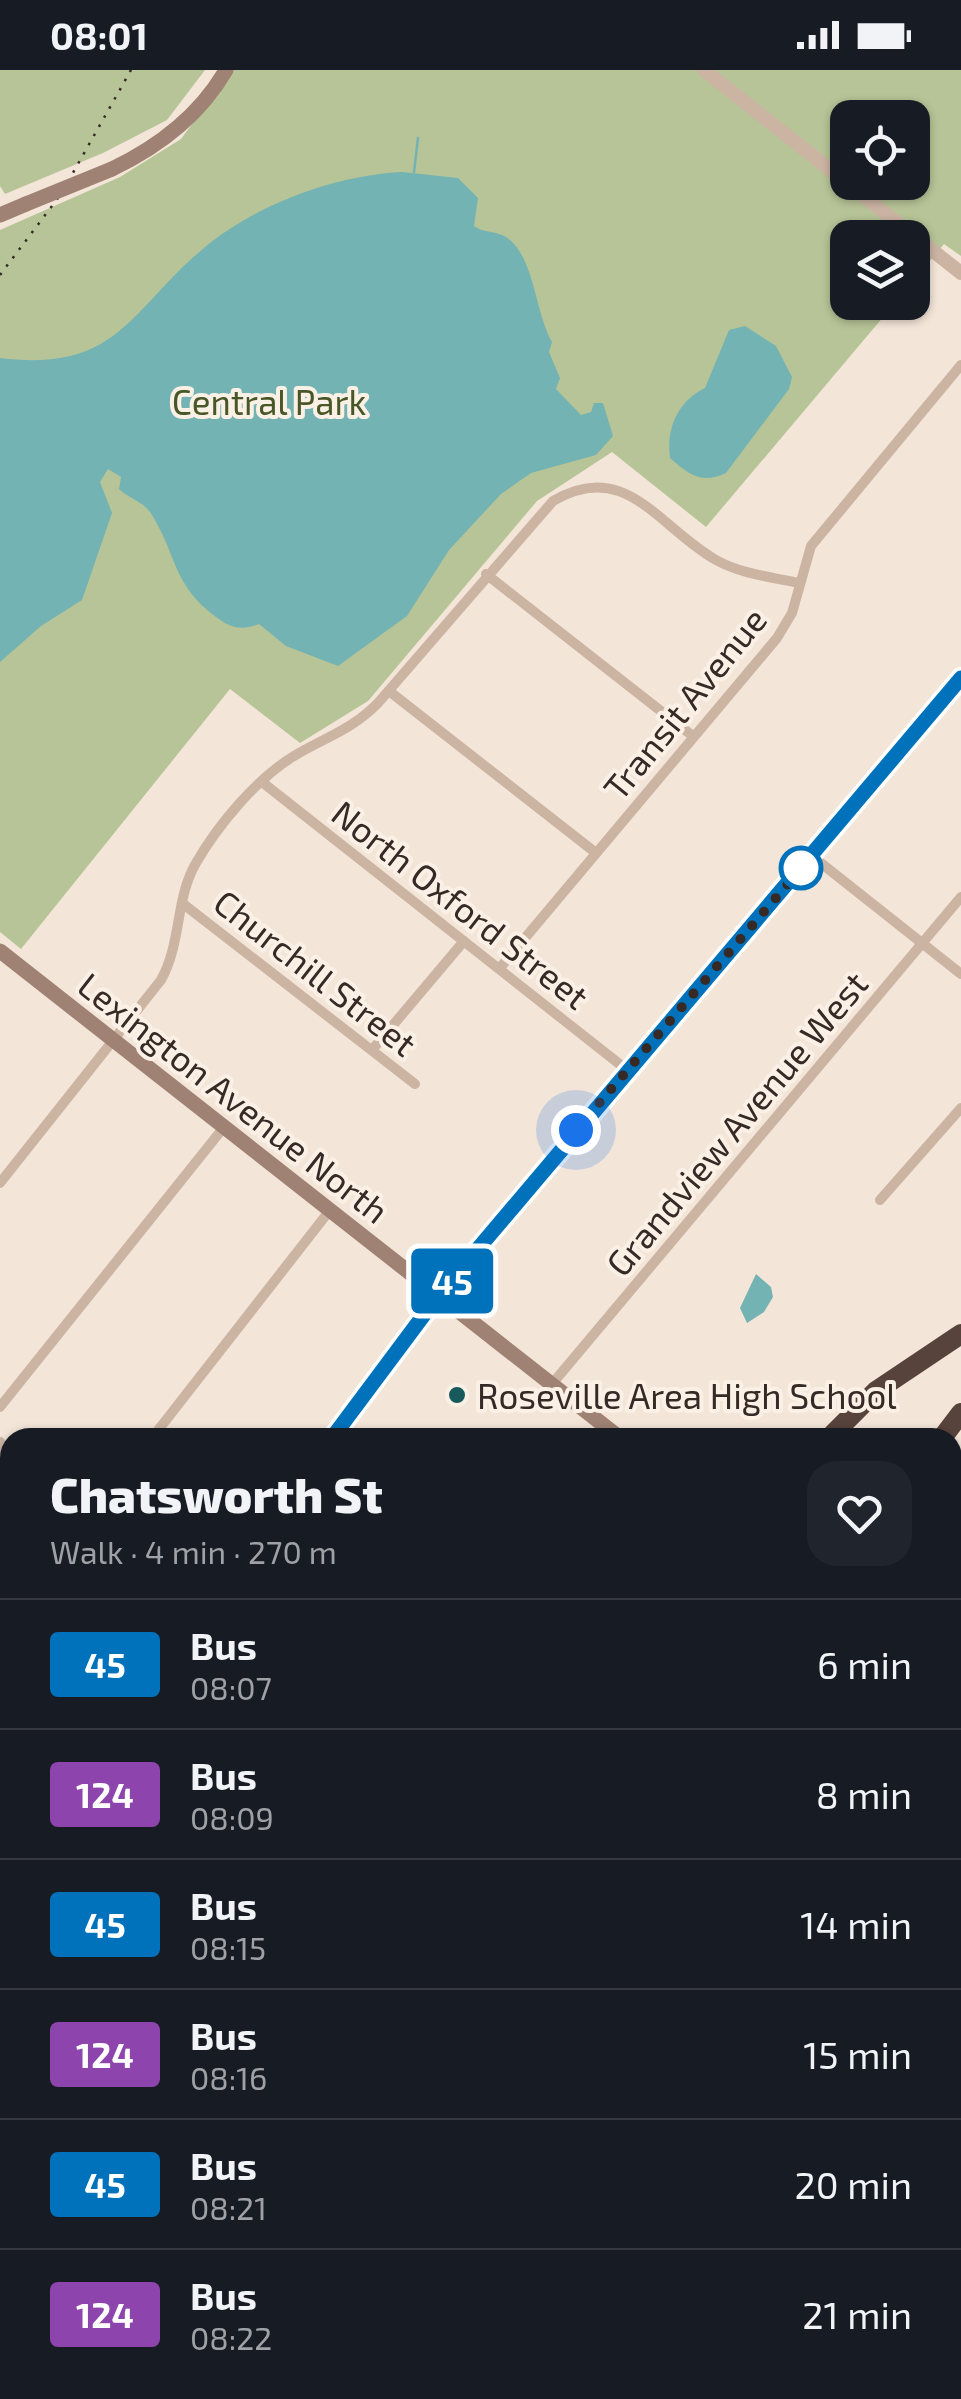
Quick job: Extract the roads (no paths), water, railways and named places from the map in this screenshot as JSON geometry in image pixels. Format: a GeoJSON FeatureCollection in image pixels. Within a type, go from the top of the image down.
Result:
{"type":"FeatureCollection","features":[{"type":"Feature","properties":{"kind":"highway"},"geometry":{"type":"LineString","coordinates":[[838,1428],[859,1404],[961,1334]]}},
{"type":"Feature","properties":{"kind":"main road"},"geometry":{"type":"LineString","coordinates":[[0,215],[112,169],[155,146],[190,116],[226,70]]}},
{"type":"Feature","properties":{"kind":"main road","name":"Lexington Avenue North"},"geometry":{"type":"LineString","coordinates":[[0,950],[607,1428]]}},
{"type":"Feature","properties":{"kind":"street"},"geometry":{"type":"LineString","coordinates":[[704,70],[961,273]]}},
{"type":"Feature","properties":{"kind":"street","name":"Transit Avenue"},"geometry":{"type":"LineString","coordinates":[[499,969],[786,625],[806,558],[820,534],[961,365]]}},
{"type":"Feature","properties":{"kind":"street"},"geometry":{"type":"LineString","coordinates":[[0,1183],[167,969],[182,904],[198,858],[262,782],[297,754],[354,725],[389,691],[486,574],[553,501],[576,488],[600,486],[637,499],[720,562],[799,584]]}},
{"type":"Feature","properties":{"kind":"street"},"geometry":{"type":"LineString","coordinates":[[486,574],[694,737]]}},
{"type":"Feature","properties":{"kind":"street"},"geometry":{"type":"LineString","coordinates":[[339,1428],[438,1296],[961,678]]}},
{"type":"Feature","properties":{"kind":"street"},"geometry":{"type":"LineString","coordinates":[[389,691],[596,853]]}},
{"type":"Feature","properties":{"kind":"street","name":"North Oxford Street"},"geometry":{"type":"LineString","coordinates":[[262,782],[627,1070]]}},
{"type":"Feature","properties":{"kind":"street"},"geometry":{"type":"LineString","coordinates":[[812,856],[961,974]]}},
{"type":"Feature","properties":{"kind":"street","name":"Grandview Avenue West"},"geometry":{"type":"LineString","coordinates":[[552,1384],[961,897]]}},
{"type":"Feature","properties":{"kind":"street","name":"Churchill Street"},"geometry":{"type":"LineString","coordinates":[[182,904],[416,1084]]}},
{"type":"Feature","properties":{"kind":"street"},"geometry":{"type":"LineString","coordinates":[[372,1050],[464,941]]}},
{"type":"Feature","properties":{"kind":"street"},"geometry":{"type":"LineString","coordinates":[[880,1200],[961,1108]]}},
{"type":"Feature","properties":{"kind":"street"},"geometry":{"type":"LineString","coordinates":[[0,1407],[224,1127]]}},
{"type":"Feature","properties":{"kind":"street"},"geometry":{"type":"LineString","coordinates":[[160,1428],[330,1210]]}},
{"type":"Feature","properties":{"kind":"water"},"geometry":{"type":"Polygon","coordinates":[[[402,172],[458,178],[478,198],[474,226],[506,237],[525,261],[552,342],[549,352],[560,378],[556,389],[581,415],[591,412],[594,403],[603,403],[613,436],[596,455],[531,473],[501,494],[449,550],[407,616],[338,666],[286,646],[259,624],[241,628],[227,624],[201,605],[182,580],[150,512],[119,489],[121,477],[108,469],[100,482],[112,513],[82,600],[41,626],[0,662],[0,358],[40,360],[73,355],[99,345],[120,330],[210,243],[252,215],[326,185],[402,172]]]}},
{"type":"Feature","properties":{"kind":"water"},"geometry":{"type":"Polygon","coordinates":[[[745,326],[776,346],[792,377],[789,389],[726,473],[702,478],[670,458],[672,426],[681,408],[705,388],[729,330],[745,326]]]}},
{"type":"Feature","properties":{"kind":"water"},"geometry":{"type":"Polygon","coordinates":[[[756,1274],[771,1287],[773,1297],[764,1312],[747,1323],[740,1308],[756,1274]]]}},
{"type":"Feature","properties":{"kind":"waterway"},"geometry":{"type":"LineString","coordinates":[[414,172],[418,138]]}},
{"type":"Feature","properties":{"kind":"railway"},"geometry":{"type":"LineString","coordinates":[[0,275],[61,194],[131,70]]}},
{"type":"Feature","properties":{"kind":"place","name":"Roseville Area High School"},"geometry":{"type":"Point","coordinates":[457,1395]}},
{"type":"Feature","properties":{"kind":"park label","name":"Central Park"},"geometry":{"type":"Point","coordinates":[269,401]}}]}
